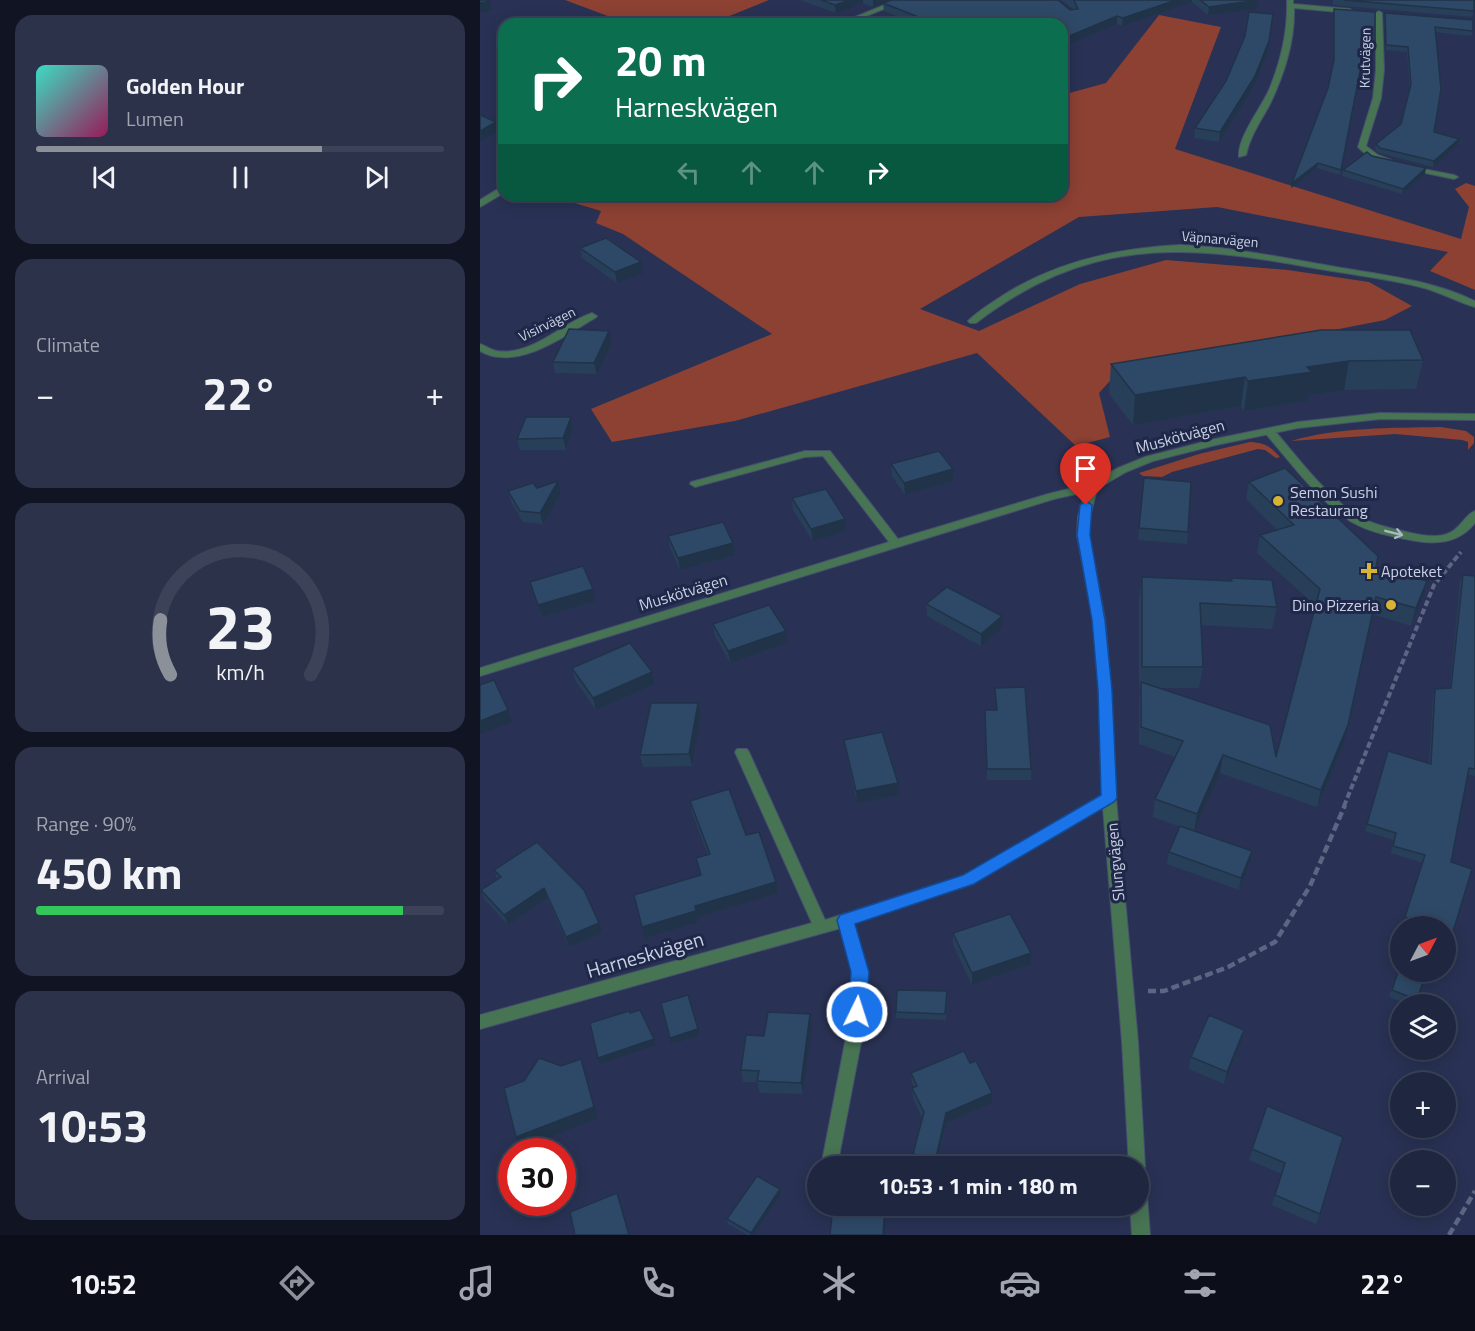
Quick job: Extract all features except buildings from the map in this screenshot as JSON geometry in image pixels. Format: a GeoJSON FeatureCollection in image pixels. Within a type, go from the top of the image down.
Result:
{"type":"FeatureCollection","features":[{"type":"Feature","properties":{"kind":"street"},"geometry":{"type":"LineString","coordinates":[[860,18],[903,0]]}},
{"type":"Feature","properties":{"kind":"street"},"geometry":{"type":"LineString","coordinates":[[1242,154],[1245,139],[1267,102],[1280,69],[1291,16],[1291,3],[1357,11]]}},
{"type":"Feature","properties":{"kind":"street"},"geometry":{"type":"LineString","coordinates":[[1368,12],[1389,14]]}},
{"type":"Feature","properties":{"kind":"street","name":"Krutvägen"},"geometry":{"type":"LineString","coordinates":[[1379,13],[1380,70],[1377,98],[1362,147],[1375,157],[1454,177]]}},
{"type":"Feature","properties":{"kind":"street"},"geometry":{"type":"LineString","coordinates":[[480,204],[498,193]]}},
{"type":"Feature","properties":{"kind":"street","name":"Väpnarvägen"},"geometry":{"type":"LineString","coordinates":[[973,321],[1008,294],[1067,268],[1120,254],[1180,248],[1234,252],[1422,284],[1456,294],[1475,304]]}},
{"type":"Feature","properties":{"kind":"street","name":"Visirvägen"},"geometry":{"type":"LineString","coordinates":[[480,347],[494,355],[523,351],[592,316]]}},
{"type":"Feature","properties":{"kind":"street","name":"Muskötvägen"},"geometry":{"type":"LineString","coordinates":[[480,672],[1052,496],[1092,488],[1122,470],[1149,459],[1215,442],[1298,425],[1380,416],[1475,417]]}},
{"type":"Feature","properties":{"kind":"street"},"geometry":{"type":"LineString","coordinates":[[1270,432],[1333,500],[1355,518],[1393,533],[1429,540],[1446,540],[1462,531],[1475,514]]}},
{"type":"Feature","properties":{"kind":"street"},"geometry":{"type":"LineString","coordinates":[[695,484],[806,454],[825,453],[832,459],[896,544]]}},
{"type":"Feature","properties":{"kind":"street","name":"Slungvägen"},"geometry":{"type":"LineString","coordinates":[[1092,488],[1084,517],[1083,535],[1099,620],[1105,690],[1109,798],[1126,991],[1136,1156]]}},
{"type":"Feature","properties":{"kind":"street"},"geometry":{"type":"LineString","coordinates":[[741,752],[821,927]]}},
{"type":"Feature","properties":{"kind":"street","name":"Harneskvägen"},"geometry":{"type":"LineString","coordinates":[[480,1022],[846,920],[968,880],[1109,798]]}},
{"type":"Feature","properties":{"kind":"street"},"geometry":{"type":"LineString","coordinates":[[831,1156],[855,1032],[860,972],[846,920]]}},
{"type":"Feature","properties":{"kind":"street"},"geometry":{"type":"LineString","coordinates":[[1140,1216],[1141,1235]]}},
{"type":"Feature","properties":{"kind":"path"},"geometry":{"type":"LineString","coordinates":[[1126,991],[1164,991],[1228,968],[1275,942],[1310,886],[1434,585],[1461,553],[1462,531]]}},
{"type":"Feature","properties":{"kind":"path"},"geometry":{"type":"LineString","coordinates":[[1449,1235],[1475,1191]]}},
{"type":"Feature","properties":{"kind":"shaded area"},"geometry":{"type":"Polygon","coordinates":[[[565,0],[769,0],[727,17],[730,18],[613,18],[565,0]]]}},
{"type":"Feature","properties":{"kind":"shaded area"},"geometry":{"type":"Polygon","coordinates":[[[1159,15],[1221,27],[1175,149],[1461,239],[1469,207],[1455,189],[1466,183],[1475,186],[1475,290],[1430,271],[1448,252],[1217,207],[1079,217],[920,309],[979,331],[1080,284],[1166,260],[1288,270],[1369,282],[1412,306],[1385,320],[1118,372],[1099,393],[1110,437],[1076,446],[977,353],[735,421],[612,442],[591,409],[772,334],[623,234],[596,223],[601,211],[568,201],[1068,201],[1068,93],[1106,83],[1159,15]]]}},
{"type":"Feature","properties":{"kind":"shaded area"},"geometry":{"type":"Polygon","coordinates":[[[1441,427],[1466,431],[1474,437],[1474,443],[1468,450],[1468,442],[1462,440],[1395,434],[1291,441],[1346,431],[1441,427]]]}},
{"type":"Feature","properties":{"kind":"shaded area"},"geometry":{"type":"Polygon","coordinates":[[[1250,442],[1267,446],[1280,457],[1276,458],[1265,450],[1258,449],[1172,472],[1162,477],[1143,476],[1139,473],[1199,454],[1250,442]]]}},
{"type":"Feature","properties":{"kind":"place","name":"Semon Sushi Restaurang"},"geometry":{"type":"Point","coordinates":[1278,501]}},
{"type":"Feature","properties":{"kind":"place","name":"Apoteket"},"geometry":{"type":"Point","coordinates":[1369,571]}},
{"type":"Feature","properties":{"kind":"place","name":"Dino Pizzeria"},"geometry":{"type":"Point","coordinates":[1391,605]}},
{"type":"Feature","properties":{"kind":"route"},"geometry":{"type":"LineString","coordinates":[[857,1012],[860,972],[846,920],[968,880],[1109,798],[1105,690],[1099,620],[1087,567],[1083,535],[1086,505]]}}]}
